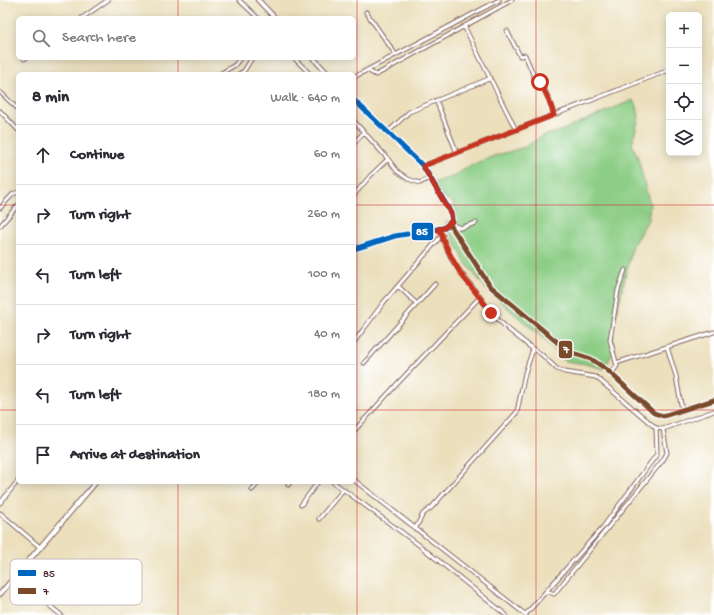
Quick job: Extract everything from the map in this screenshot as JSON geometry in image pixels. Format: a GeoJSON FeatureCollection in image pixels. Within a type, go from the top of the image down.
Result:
{"type":"FeatureCollection","features":[{"type":"Feature","properties":{"kind":"street"},"geometry":{"type":"LineString","coordinates":[[85,16],[108,0]]}},
{"type":"Feature","properties":{"kind":"street"},"geometry":{"type":"LineString","coordinates":[[239,0],[256,16]]}},
{"type":"Feature","properties":{"kind":"street"},"geometry":{"type":"LineString","coordinates":[[356,76],[499,0]]}},
{"type":"Feature","properties":{"kind":"street"},"geometry":{"type":"LineString","coordinates":[[367,70],[376,75],[512,0]]}},
{"type":"Feature","properties":{"kind":"street"},"geometry":{"type":"LineString","coordinates":[[260,1],[273,16]]}},
{"type":"Feature","properties":{"kind":"street"},"geometry":{"type":"LineString","coordinates":[[366,12],[396,54]]}},
{"type":"Feature","properties":{"kind":"street"},"geometry":{"type":"LineString","coordinates":[[464,26],[516,130]]}},
{"type":"Feature","properties":{"kind":"street"},"geometry":{"type":"LineString","coordinates":[[507,31],[520,56],[525,55],[536,81],[540,82],[549,100],[554,115]]}},
{"type":"Feature","properties":{"kind":"street"},"geometry":{"type":"LineString","coordinates":[[223,72],[235,65],[239,60]]}},
{"type":"Feature","properties":{"kind":"street"},"geometry":{"type":"LineString","coordinates":[[242,72],[251,60]]}},
{"type":"Feature","properties":{"kind":"street"},"geometry":{"type":"LineString","coordinates":[[296,60],[308,72]]}},
{"type":"Feature","properties":{"kind":"street"},"geometry":{"type":"LineString","coordinates":[[315,60],[326,72]]}},
{"type":"Feature","properties":{"kind":"street"},"geometry":{"type":"LineString","coordinates":[[423,166],[666,71]]}},
{"type":"Feature","properties":{"kind":"street"},"geometry":{"type":"LineString","coordinates":[[388,132],[409,112],[491,78]]}},
{"type":"Feature","properties":{"kind":"street"},"geometry":{"type":"LineString","coordinates":[[0,92],[16,107]]}},
{"type":"Feature","properties":{"kind":"street"},"geometry":{"type":"LineString","coordinates":[[436,100],[457,153]]}},
{"type":"Feature","properties":{"kind":"street"},"geometry":{"type":"LineString","coordinates":[[356,102],[423,166],[451,214],[450,222],[444,228],[395,236],[356,248]]}},
{"type":"Feature","properties":{"kind":"street"},"geometry":{"type":"LineString","coordinates":[[0,111],[16,128]]}},
{"type":"Feature","properties":{"kind":"street"},"geometry":{"type":"LineString","coordinates":[[356,123],[397,171],[408,179],[420,183],[430,178]]}},
{"type":"Feature","properties":{"kind":"street"},"geometry":{"type":"LineString","coordinates":[[356,141],[364,132]]}},
{"type":"Feature","properties":{"kind":"street"},"geometry":{"type":"LineString","coordinates":[[356,193],[371,175],[388,159]]}},
{"type":"Feature","properties":{"kind":"street"},"geometry":{"type":"LineString","coordinates":[[0,208],[12,194],[16,193]]}},
{"type":"Feature","properties":{"kind":"street"},"geometry":{"type":"LineString","coordinates":[[0,226],[16,207]]}},
{"type":"Feature","properties":{"kind":"street"},"geometry":{"type":"LineString","coordinates":[[450,222],[456,227],[462,229],[476,223]]}},
{"type":"Feature","properties":{"kind":"street"},"geometry":{"type":"LineString","coordinates":[[450,222],[490,286],[569,352],[591,359],[611,374],[654,413],[663,416],[714,400]]}},
{"type":"Feature","properties":{"kind":"street"},"geometry":{"type":"LineString","coordinates":[[438,229],[452,260],[491,313],[508,329],[541,354],[556,369],[596,377],[656,428],[663,428],[714,411]]}},
{"type":"Feature","properties":{"kind":"street"},"geometry":{"type":"LineString","coordinates":[[356,339],[398,286],[442,235]]}},
{"type":"Feature","properties":{"kind":"street"},"geometry":{"type":"LineString","coordinates":[[611,374],[617,366],[610,340],[618,290],[625,270]]}},
{"type":"Feature","properties":{"kind":"street"},"geometry":{"type":"LineString","coordinates":[[364,363],[435,284]]}},
{"type":"Feature","properties":{"kind":"street"},"geometry":{"type":"LineString","coordinates":[[398,286],[417,304]]}},
{"type":"Feature","properties":{"kind":"street"},"geometry":{"type":"LineString","coordinates":[[356,429],[480,297]]}},
{"type":"Feature","properties":{"kind":"street"},"geometry":{"type":"LineString","coordinates":[[616,363],[714,332]]}},
{"type":"Feature","properties":{"kind":"street"},"geometry":{"type":"LineString","coordinates":[[667,347],[676,376],[682,410]]}},
{"type":"Feature","properties":{"kind":"street"},"geometry":{"type":"LineString","coordinates":[[415,529],[423,514],[432,507],[516,412],[533,349]]}},
{"type":"Feature","properties":{"kind":"street"},"geometry":{"type":"LineString","coordinates":[[356,482],[526,615],[602,527],[657,454],[656,428]]}},
{"type":"Feature","properties":{"kind":"street"},"geometry":{"type":"LineString","coordinates":[[547,591],[554,594],[663,460],[667,453],[663,428]]}},
{"type":"Feature","properties":{"kind":"street"},"geometry":{"type":"LineString","coordinates":[[0,503],[16,483]]}},
{"type":"Feature","properties":{"kind":"street"},"geometry":{"type":"LineString","coordinates":[[31,559],[94,484]]}},
{"type":"Feature","properties":{"kind":"street"},"geometry":{"type":"LineString","coordinates":[[252,490],[257,484]]}},
{"type":"Feature","properties":{"kind":"street"},"geometry":{"type":"LineString","coordinates":[[301,505],[317,484]]}},
{"type":"Feature","properties":{"kind":"street"},"geometry":{"type":"LineString","coordinates":[[336,484],[419,545],[506,615]]}},
{"type":"Feature","properties":{"kind":"street"},"geometry":{"type":"LineString","coordinates":[[320,519],[344,490]]}},
{"type":"Feature","properties":{"kind":"street"},"geometry":{"type":"LineString","coordinates":[[0,514],[41,548]]}},
{"type":"Feature","properties":{"kind":"street"},"geometry":{"type":"LineString","coordinates":[[0,594],[10,582]]}},
{"type":"Feature","properties":{"kind":"street"},"geometry":{"type":"LineString","coordinates":[[49,605],[61,615]]}},
{"type":"Feature","properties":{"kind":"green space"},"geometry":{"type":"Polygon","coordinates":[[[633,100],[637,106],[639,117],[632,144],[638,158],[650,205],[648,220],[633,245],[612,331],[615,349],[604,369],[586,364],[564,361],[546,341],[488,291],[465,262],[445,223],[457,215],[453,203],[439,194],[432,183],[455,176],[469,166],[494,156],[525,147],[542,136],[558,132],[633,100]]]}},
{"type":"Feature","properties":{"kind":"transit line","name":"85"},"geometry":{"type":"LineString","coordinates":[[356,102],[423,166],[448,208],[452,221],[444,228],[395,236],[356,248]]}},
{"type":"Feature","properties":{"kind":"transit line","name":"7"},"geometry":{"type":"LineString","coordinates":[[449,223],[490,286],[569,352],[591,359],[606,369],[654,413],[663,416],[714,400]]}},
{"type":"Feature","properties":{"kind":"route"},"geometry":{"type":"LineString","coordinates":[[491,313],[452,260],[438,229],[444,228],[452,221],[451,214],[423,166],[554,115],[549,100],[540,82]]}}]}
